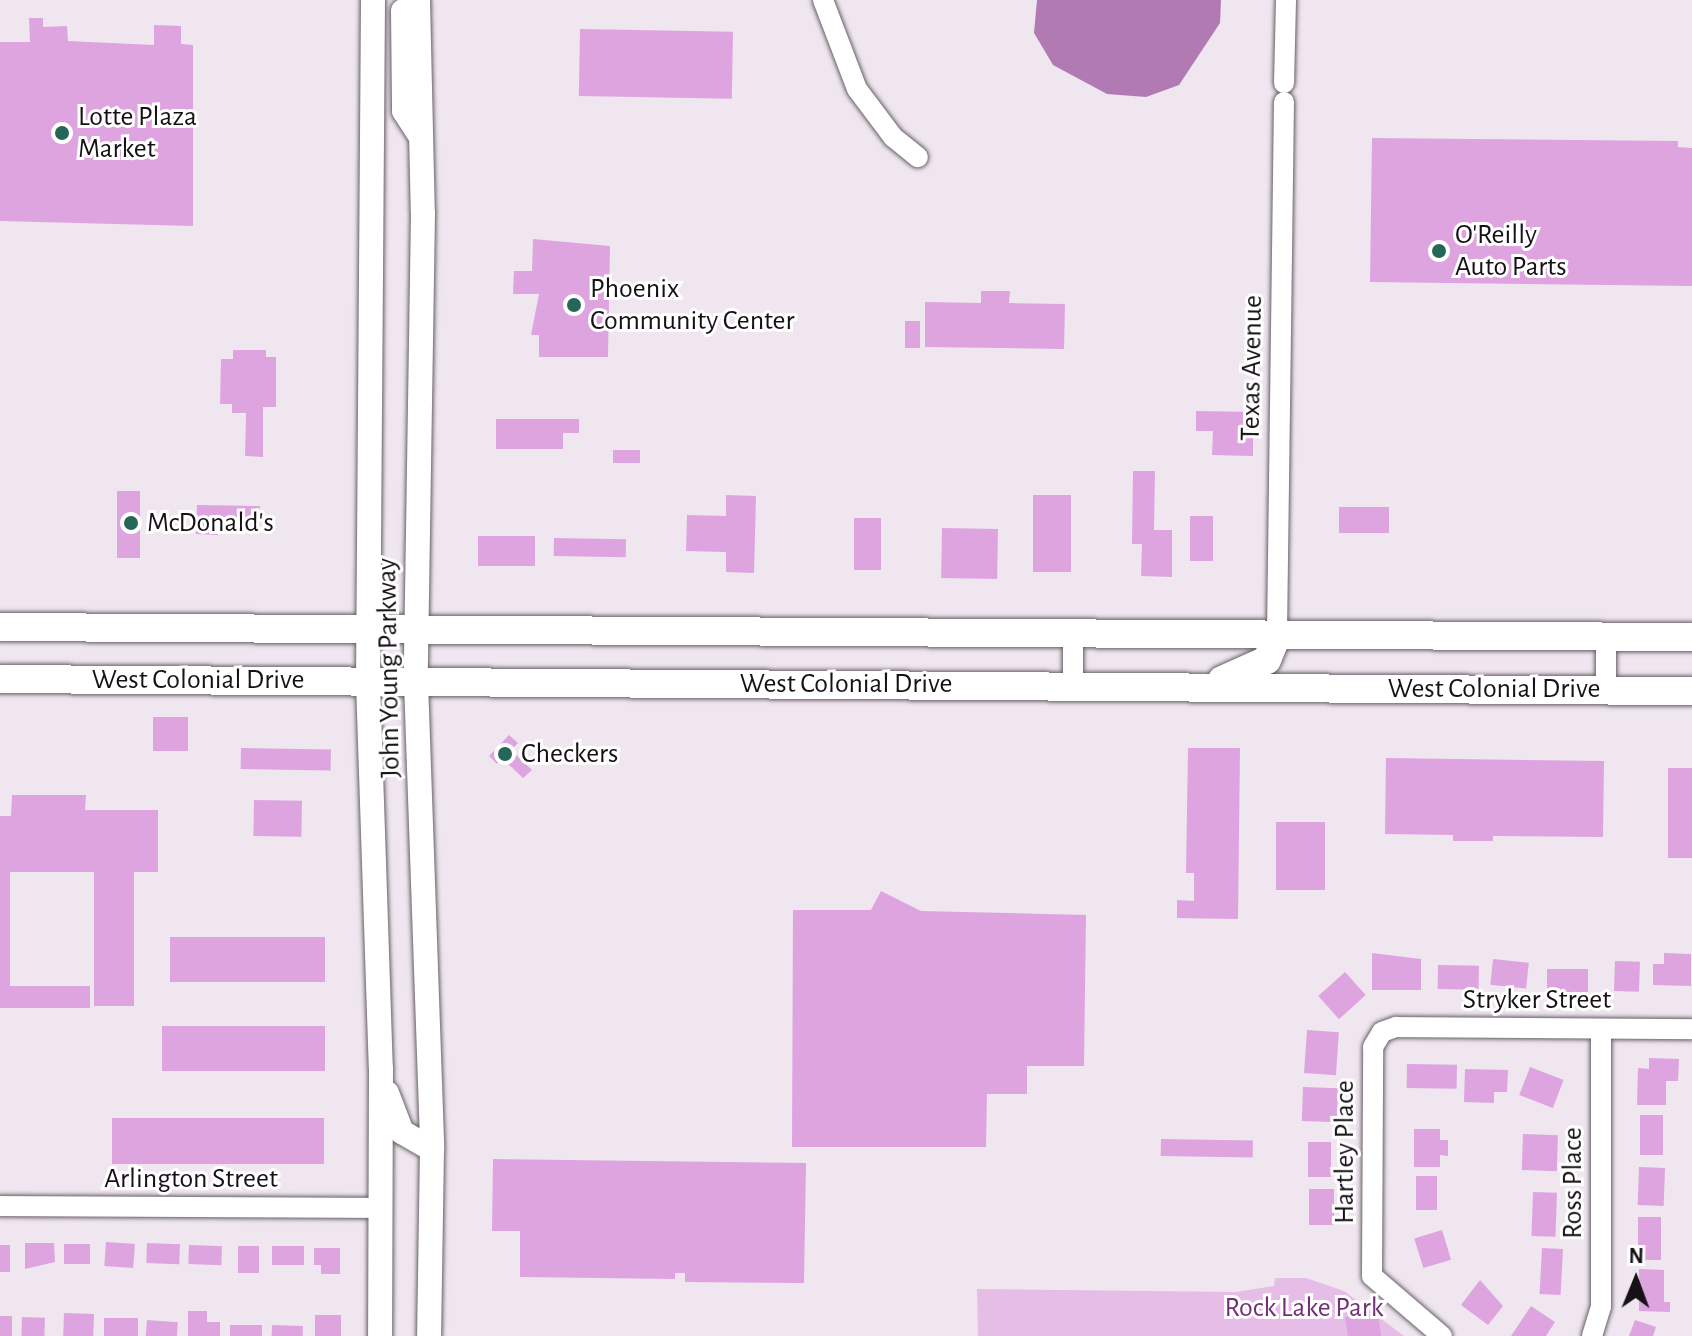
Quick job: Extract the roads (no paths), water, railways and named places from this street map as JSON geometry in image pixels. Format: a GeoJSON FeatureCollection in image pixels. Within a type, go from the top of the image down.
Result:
{"type":"FeatureCollection","features":[{"type":"Feature","properties":{"kind":"highway","name":"West Colonial Drive"},"geometry":{"type":"LineString","coordinates":[[0,627],[1692,637]]}},
{"type":"Feature","properties":{"kind":"highway"},"geometry":{"type":"LineString","coordinates":[[1203,686],[1267,660],[1277,635]]}},
{"type":"Feature","properties":{"kind":"highway","name":"West Colonial Drive"},"geometry":{"type":"LineString","coordinates":[[0,679],[1692,691]]}},
{"type":"Feature","properties":{"kind":"main road","name":"John Young Parkway"},"geometry":{"type":"LineString","coordinates":[[373,0],[368,682],[381,1068],[380,1336]]}},
{"type":"Feature","properties":{"kind":"main road"},"geometry":{"type":"LineString","coordinates":[[403,0],[404,111],[422,139]]}},
{"type":"Feature","properties":{"kind":"main road","name":"John Young Parkway"},"geometry":{"type":"LineString","coordinates":[[418,0],[422,139],[416,682],[432,1149],[429,1336]]}},
{"type":"Feature","properties":{"kind":"main road"},"geometry":{"type":"LineString","coordinates":[[381,1068],[402,1132],[432,1149]]}},
{"type":"Feature","properties":{"kind":"street"},"geometry":{"type":"LineString","coordinates":[[823,0],[857,89],[893,137],[918,157]]}},
{"type":"Feature","properties":{"kind":"street","name":"Texas Avenue"},"geometry":{"type":"LineString","coordinates":[[1277,635],[1286,0]]}},
{"type":"Feature","properties":{"kind":"street"},"geometry":{"type":"LineString","coordinates":[[1073,634],[1073,686]]}},
{"type":"Feature","properties":{"kind":"street"},"geometry":{"type":"LineString","coordinates":[[1606,637],[1606,690]]}},
{"type":"Feature","properties":{"kind":"street","name":"Stryker Street"},"geometry":{"type":"LineString","coordinates":[[1382,1032],[1396,1027],[1692,1029]]}},
{"type":"Feature","properties":{"kind":"street","name":"Ross Place"},"geometry":{"type":"LineString","coordinates":[[1592,1336],[1601,1306],[1601,1029]]}},
{"type":"Feature","properties":{"kind":"street","name":"Hartley Place"},"geometry":{"type":"LineString","coordinates":[[1382,1032],[1373,1047],[1372,1276],[1442,1336]]}},
{"type":"Feature","properties":{"kind":"street","name":"Arlington Street"},"geometry":{"type":"LineString","coordinates":[[0,1206],[381,1208]]}},
{"type":"Feature","properties":{"kind":"place","name":"Lotte Plaza Market"},"geometry":{"type":"Point","coordinates":[62,133]}},
{"type":"Feature","properties":{"kind":"place","name":"O'Reilly Auto Parts"},"geometry":{"type":"Point","coordinates":[1439,251]}},
{"type":"Feature","properties":{"kind":"place","name":"Phoenix Community Center"},"geometry":{"type":"Point","coordinates":[574,305]}},
{"type":"Feature","properties":{"kind":"place","name":"McDonald's"},"geometry":{"type":"Point","coordinates":[131,523]}},
{"type":"Feature","properties":{"kind":"place","name":"Checkers"},"geometry":{"type":"Point","coordinates":[505,754]}},
{"type":"Feature","properties":{"kind":"park label","name":"Rock Lake Park"},"geometry":{"type":"Point","coordinates":[1304,1308]}}]}
